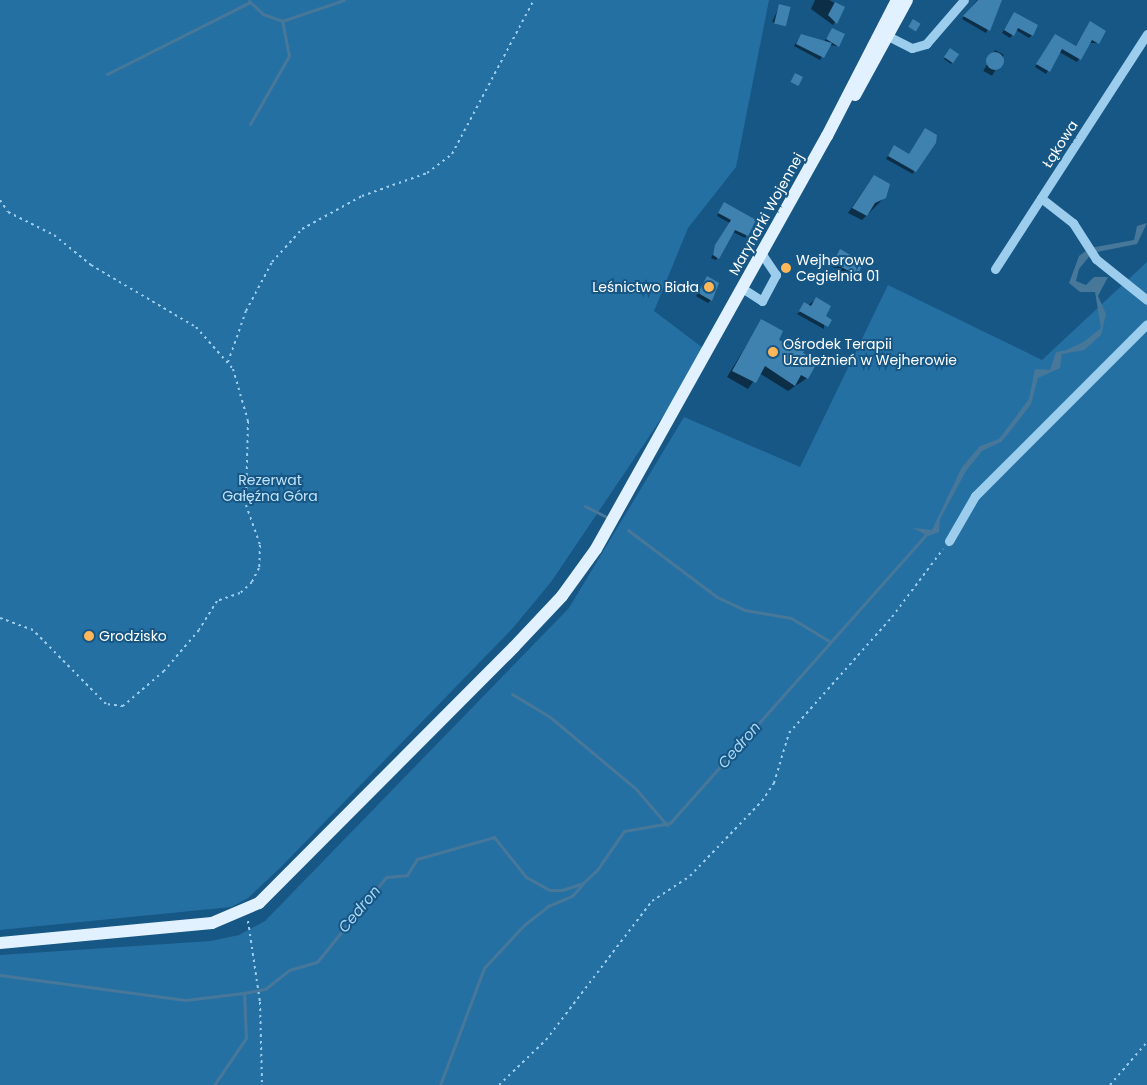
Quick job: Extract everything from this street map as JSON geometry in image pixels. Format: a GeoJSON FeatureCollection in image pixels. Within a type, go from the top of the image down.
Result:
{"type":"FeatureCollection","features":[{"type":"Feature","properties":{"kind":"main road","name":"Marynarki Wojennej"},"geometry":{"type":"LineString","coordinates":[[884,34],[897,0]]}},
{"type":"Feature","properties":{"kind":"main road","name":"Marynarki Wojennej"},"geometry":{"type":"LineString","coordinates":[[0,943],[212,924],[243,912],[282,885],[562,596],[596,548],[884,34],[907,0]]}},
{"type":"Feature","properties":{"kind":"street"},"geometry":{"type":"LineString","coordinates":[[884,34],[912,48],[926,44],[964,0]]}},
{"type":"Feature","properties":{"kind":"street","name":"Łąkowa"},"geometry":{"type":"LineString","coordinates":[[995,269],[1147,34]]}},
{"type":"Feature","properties":{"kind":"street"},"geometry":{"type":"LineString","coordinates":[[1041,198],[1087,241],[1092,253],[1147,300]]}},
{"type":"Feature","properties":{"kind":"street"},"geometry":{"type":"LineString","coordinates":[[742,288],[762,301],[776,275],[761,253]]}},
{"type":"Feature","properties":{"kind":"street"},"geometry":{"type":"LineString","coordinates":[[949,541],[975,496],[1147,324]]}},
{"type":"Feature","properties":{"kind":"path"},"geometry":{"type":"LineString","coordinates":[[228,363],[246,310],[272,262],[302,230],[362,196],[427,173],[452,154],[534,0]]}},
{"type":"Feature","properties":{"kind":"path"},"geometry":{"type":"LineString","coordinates":[[0,200],[8,212],[54,235],[91,265],[196,326],[228,363],[248,421],[246,505],[260,545],[259,568],[252,582],[240,593],[217,601],[199,630],[164,671],[123,706],[106,704],[33,630],[0,618]]}},
{"type":"Feature","properties":{"kind":"path"},"geometry":{"type":"LineString","coordinates":[[499,1085],[546,1040],[652,902],[690,876],[762,801],[774,783],[790,733],[892,617],[949,541]]}},
{"type":"Feature","properties":{"kind":"path"},"geometry":{"type":"LineString","coordinates":[[243,912],[258,977],[262,1085]]}},
{"type":"Feature","properties":{"kind":"path"},"geometry":{"type":"LineString","coordinates":[[1110,1085],[1147,1042]]}},
{"type":"Feature","properties":{"kind":"green space","name":"Rezerwat Gałęźna Góra"},"geometry":{"type":"Polygon","coordinates":[[[0,0],[769,0],[736,167],[688,228],[654,311],[703,348],[667,410],[551,582],[512,629],[281,867],[248,898],[231,907],[0,930],[0,0]]]}},
{"type":"Feature","properties":{"kind":"green space"},"geometry":{"type":"Polygon","coordinates":[[[1147,262],[1147,1085],[0,1085],[0,955],[211,941],[239,935],[265,921],[569,608],[684,417],[800,467],[888,285],[1042,360],[1147,262]]]}},
{"type":"Feature","properties":{"kind":"shaded area"},"geometry":{"type":"Polygon","coordinates":[[[1147,223],[1137,244],[1092,253],[1079,269],[1076,281],[1086,285],[1094,277],[1108,277],[1098,296],[1106,314],[1101,335],[1084,350],[1062,354],[1060,368],[1038,378],[1031,404],[1012,429],[1001,442],[982,451],[966,471],[940,519],[939,532],[928,536],[913,528],[932,530],[962,467],[980,446],[999,439],[1029,399],[1035,369],[1050,370],[1056,352],[1075,349],[1101,328],[1095,292],[1080,292],[1069,283],[1079,256],[1090,248],[1134,240],[1137,226],[1147,223]]]}},
{"type":"Feature","properties":{"kind":"building"},"geometry":{"type":"Polygon","coordinates":[[[978,0],[1002,0],[990,31],[963,16],[978,0]]]}},
{"type":"Feature","properties":{"kind":"building"},"geometry":{"type":"Polygon","coordinates":[[[835,2],[845,7],[837,24],[828,15],[835,2]]]}},
{"type":"Feature","properties":{"kind":"building"},"geometry":{"type":"Polygon","coordinates":[[[779,4],[791,7],[786,26],[774,23],[779,4]]]}},
{"type":"Feature","properties":{"kind":"building"},"geometry":{"type":"Polygon","coordinates":[[[1014,12],[1038,25],[1033,36],[1018,28],[1014,36],[1004,30],[1014,12]]]}},
{"type":"Feature","properties":{"kind":"building"},"geometry":{"type":"Polygon","coordinates":[[[913,19],[921,24],[916,31],[908,27],[913,19]]]}},
{"type":"Feature","properties":{"kind":"building"},"geometry":{"type":"Polygon","coordinates":[[[1090,21],[1106,31],[1099,44],[1092,40],[1081,60],[1062,49],[1050,72],[1036,64],[1055,34],[1076,46],[1090,21]]]}},
{"type":"Feature","properties":{"kind":"building"},"geometry":{"type":"Polygon","coordinates":[[[832,28],[845,34],[839,47],[826,39],[832,28]]]}},
{"type":"Feature","properties":{"kind":"building"},"geometry":{"type":"Polygon","coordinates":[[[801,34],[832,43],[824,58],[796,44],[801,34]]]}},
{"type":"Feature","properties":{"kind":"building"},"geometry":{"type":"Polygon","coordinates":[[[950,48],[959,54],[953,63],[944,57],[950,48]]]}},
{"type":"Feature","properties":{"kind":"building"},"geometry":{"type":"Polygon","coordinates":[[[991,52],[999,52],[1004,57],[1002,68],[991,70],[986,65],[986,57],[991,52]]]}},
{"type":"Feature","properties":{"kind":"building"},"geometry":{"type":"Polygon","coordinates":[[[795,73],[803,77],[798,86],[790,82],[795,73]]]}},
{"type":"Feature","properties":{"kind":"building"},"geometry":{"type":"Polygon","coordinates":[[[925,128],[937,135],[936,143],[916,172],[888,156],[894,145],[909,154],[925,128]]]}},
{"type":"Feature","properties":{"kind":"building"},"geometry":{"type":"Polygon","coordinates":[[[874,175],[890,184],[886,198],[875,203],[867,216],[852,208],[874,175]]]}},
{"type":"Feature","properties":{"kind":"building"},"geometry":{"type":"Polygon","coordinates":[[[724,202],[756,220],[748,236],[735,230],[719,259],[713,255],[715,245],[731,220],[718,213],[724,202]]]}},
{"type":"Feature","properties":{"kind":"building"},"geometry":{"type":"Polygon","coordinates":[[[840,249],[864,263],[857,275],[833,263],[840,249]]]}},
{"type":"Feature","properties":{"kind":"building","name":"Leśnictwo Biała"},"geometry":{"type":"Polygon","coordinates":[[[707,276],[719,283],[712,301],[698,293],[707,276]]]}},
{"type":"Feature","properties":{"kind":"building"},"geometry":{"type":"Polygon","coordinates":[[[816,297],[831,306],[826,316],[832,320],[828,327],[799,311],[804,302],[811,306],[816,297]]]}},
{"type":"Feature","properties":{"kind":"building","name":"Ośrodek Terapii Uzależnień w Wejherowie"},"geometry":{"type":"Polygon","coordinates":[[[761,319],[783,331],[779,340],[794,348],[796,343],[806,348],[803,353],[818,361],[808,379],[801,375],[795,386],[765,366],[756,383],[732,371],[761,319]]]}},
{"type":"Feature","properties":{"kind":"waterway"},"geometry":{"type":"LineString","coordinates":[[249,1],[263,14],[282,21],[344,0]]}},
{"type":"Feature","properties":{"kind":"waterway"},"geometry":{"type":"LineString","coordinates":[[107,74],[250,2]]}},
{"type":"Feature","properties":{"kind":"waterway"},"geometry":{"type":"LineString","coordinates":[[250,124],[289,56],[282,21]]}},
{"type":"Feature","properties":{"kind":"waterway","name":"Cedron"},"geometry":{"type":"LineString","coordinates":[[1064,352],[1088,341]]}},
{"type":"Feature","properties":{"kind":"waterway"},"geometry":{"type":"LineString","coordinates":[[585,506],[609,518]]}},
{"type":"Feature","properties":{"kind":"waterway"},"geometry":{"type":"LineString","coordinates":[[628,530],[717,597],[745,610],[791,618],[829,641]]}},
{"type":"Feature","properties":{"kind":"waterway","name":"Cedron"},"geometry":{"type":"LineString","coordinates":[[214,1085],[246,1038],[244,993],[265,989],[289,970],[317,962],[386,877],[407,875],[417,859],[494,837],[526,877],[549,890],[562,890],[583,883],[597,870],[624,831],[670,823],[927,534]]}},
{"type":"Feature","properties":{"kind":"waterway"},"geometry":{"type":"LineString","coordinates":[[512,694],[550,717],[636,789],[667,825]]}},
{"type":"Feature","properties":{"kind":"waterway"},"geometry":{"type":"LineString","coordinates":[[440,1085],[484,968],[524,925],[548,906],[572,896],[582,885]]}},
{"type":"Feature","properties":{"kind":"waterway"},"geometry":{"type":"LineString","coordinates":[[0,975],[185,1000],[244,993]]}},
{"type":"Feature","properties":{"kind":"place","name":"Wejherowo Cegielnia 01"},"geometry":{"type":"Point","coordinates":[786,268]}},
{"type":"Feature","properties":{"kind":"place","name":"Leśnictwo Biała"},"geometry":{"type":"Point","coordinates":[709,287]}},
{"type":"Feature","properties":{"kind":"place","name":"Ośrodek Terapii Uzależnień w Wejherowie"},"geometry":{"type":"Point","coordinates":[773,352]}},
{"type":"Feature","properties":{"kind":"place","name":"Grodzisko"},"geometry":{"type":"Point","coordinates":[89,636]}}]}
